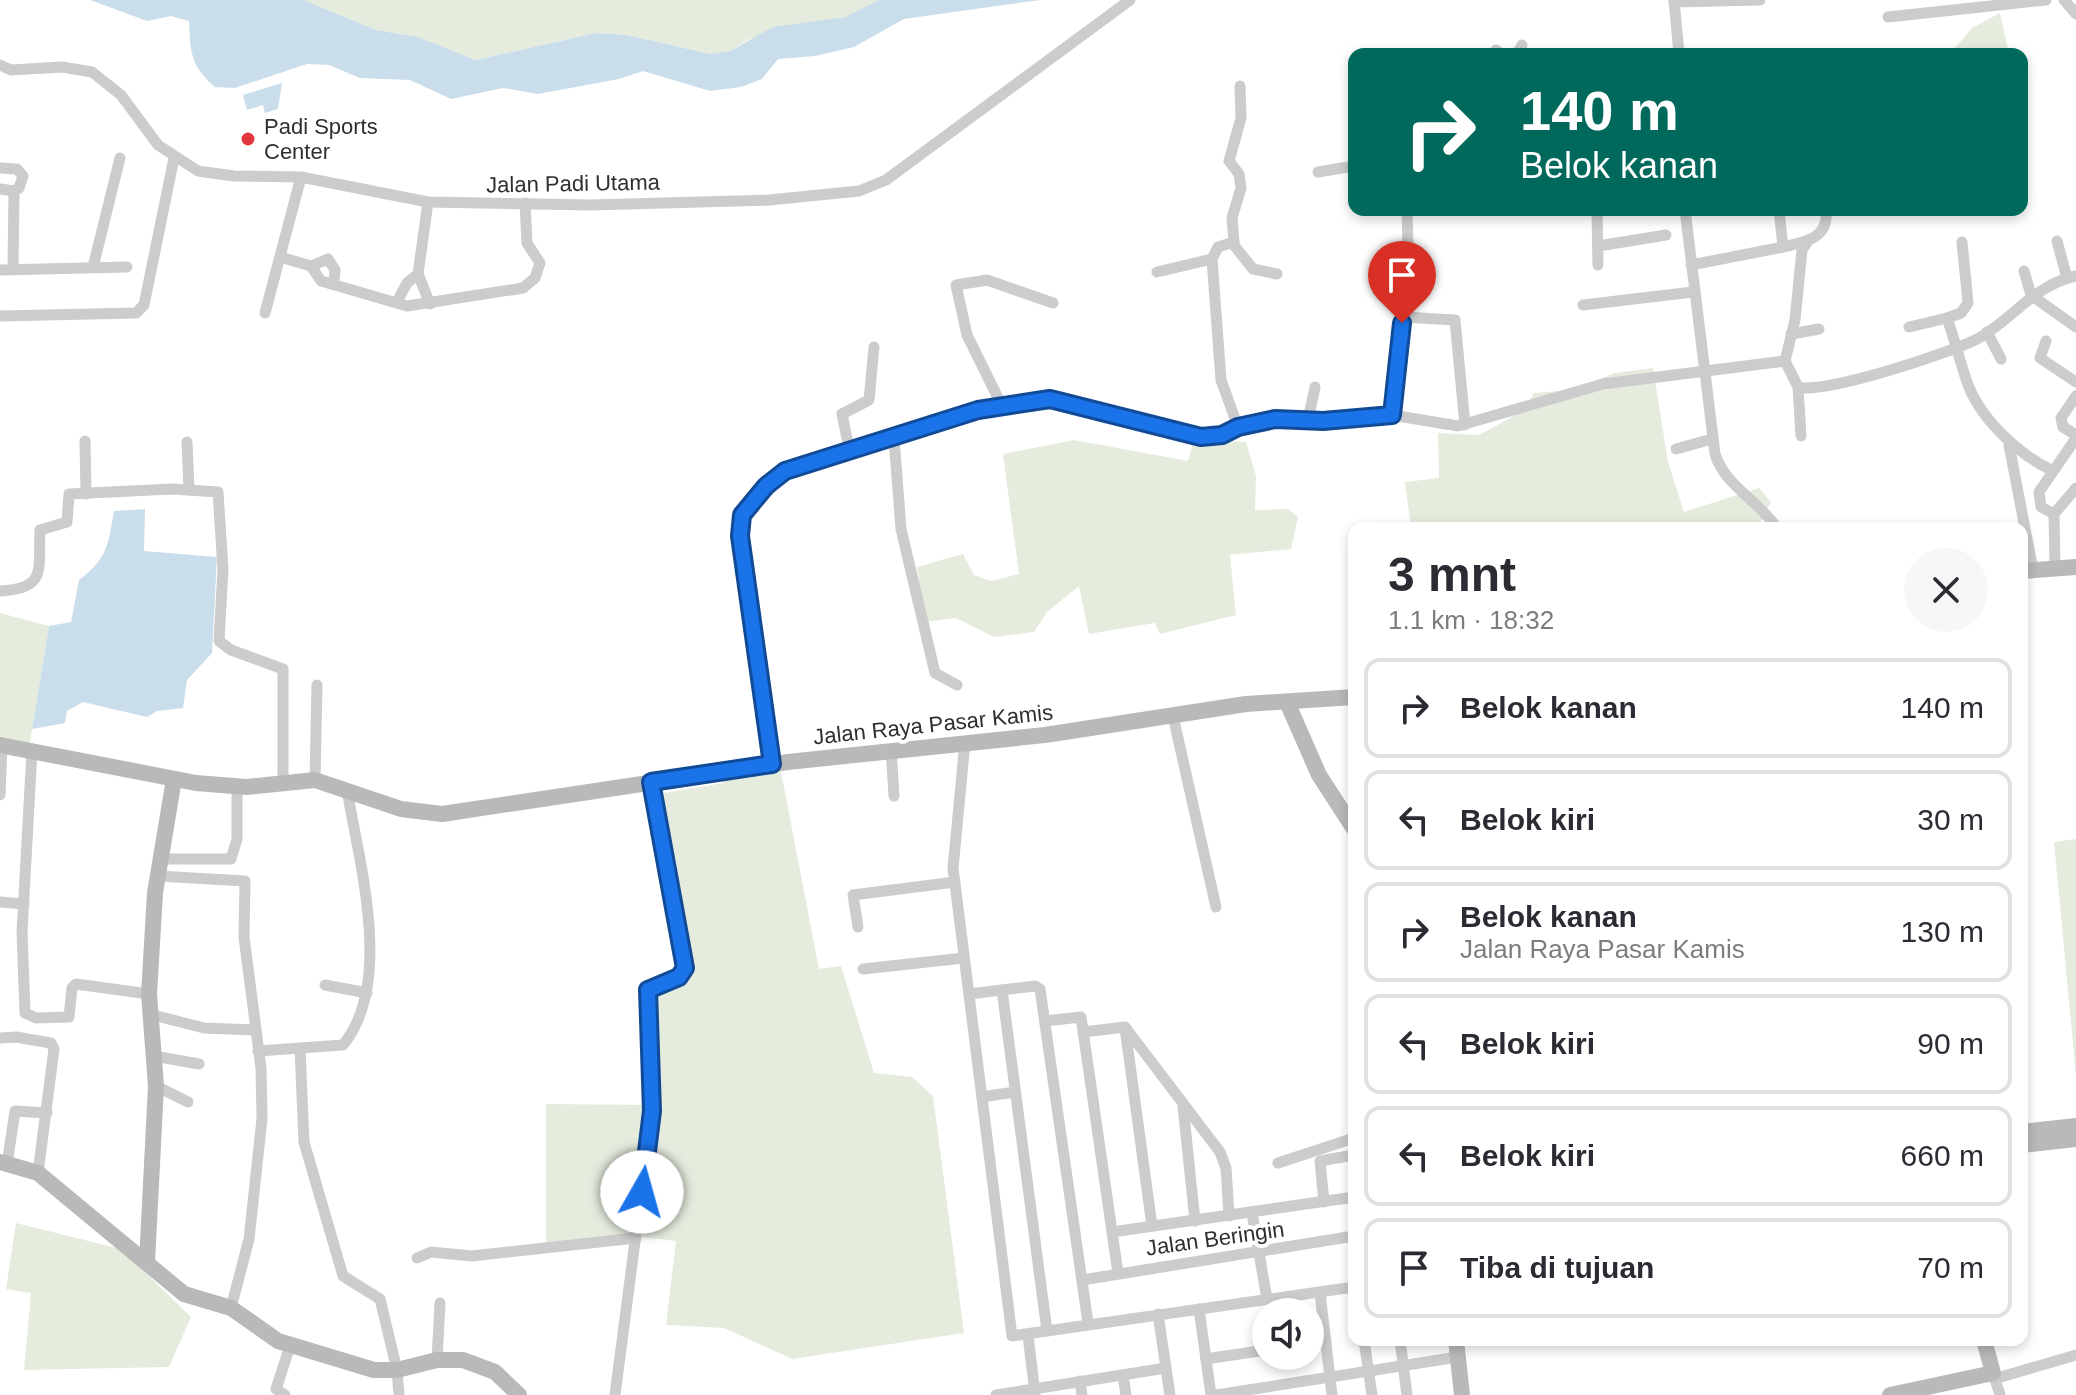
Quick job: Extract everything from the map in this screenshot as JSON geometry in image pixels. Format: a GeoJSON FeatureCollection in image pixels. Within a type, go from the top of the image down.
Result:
{"type":"FeatureCollection","features":[{"type":"Feature","properties":{"kind":"street","name":"Jalan Padi Utama"},"geometry":{"type":"LineString","coordinates":[[0,65],[11,70],[62,67],[92,72],[121,95],[147,132],[174,158],[198,171],[301,177],[428,202],[769,200],[873,187],[979,114],[1130,0]]}},
{"type":"Feature","properties":{"kind":"street"},"geometry":{"type":"LineString","coordinates":[[1678,48],[1674,1],[1760,0]]}},
{"type":"Feature","properties":{"kind":"street"},"geometry":{"type":"LineString","coordinates":[[1888,17],[2046,0]]}},
{"type":"Feature","properties":{"kind":"street"},"geometry":{"type":"LineString","coordinates":[[2064,0],[2076,14]]}},
{"type":"Feature","properties":{"kind":"street"},"geometry":{"type":"LineString","coordinates":[[1240,86],[1241,118],[1229,161],[1239,174],[1241,188],[1232,218],[1233,244],[1253,269],[1277,274]]}},
{"type":"Feature","properties":{"kind":"street"},"geometry":{"type":"LineString","coordinates":[[93,267],[120,158]]}},
{"type":"Feature","properties":{"kind":"street"},"geometry":{"type":"LineString","coordinates":[[0,316],[136,313],[144,305],[174,158]]}},
{"type":"Feature","properties":{"kind":"street"},"geometry":{"type":"LineString","coordinates":[[1318,172],[1348,167]]}},
{"type":"Feature","properties":{"kind":"street"},"geometry":{"type":"LineString","coordinates":[[0,168],[17,169],[23,176],[19,188],[14,191],[0,189]]}},
{"type":"Feature","properties":{"kind":"street"},"geometry":{"type":"LineString","coordinates":[[265,313],[301,177]]}},
{"type":"Feature","properties":{"kind":"street"},"geometry":{"type":"LineString","coordinates":[[14,191],[6,270],[127,267]]}},
{"type":"Feature","properties":{"kind":"street"},"geometry":{"type":"LineString","coordinates":[[428,202],[418,274],[430,304]]}},
{"type":"Feature","properties":{"kind":"street"},"geometry":{"type":"LineString","coordinates":[[311,266],[321,281],[397,302],[430,304],[530,283],[540,263],[527,243],[525,203]]}},
{"type":"Feature","properties":{"kind":"street"},"geometry":{"type":"LineString","coordinates":[[1392,415],[1409,284],[1407,216]]}},
{"type":"Feature","properties":{"kind":"street"},"geometry":{"type":"LineString","coordinates":[[1597,216],[1598,265]]}},
{"type":"Feature","properties":{"kind":"street"},"geometry":{"type":"LineString","coordinates":[[1686,216],[1712,439],[1718,466],[1772,522]]}},
{"type":"Feature","properties":{"kind":"street"},"geometry":{"type":"LineString","coordinates":[[1780,216],[1783,247]]}},
{"type":"Feature","properties":{"kind":"street"},"geometry":{"type":"LineString","coordinates":[[1801,436],[1798,387],[1785,361],[1802,250],[1826,227],[1826,216]]}},
{"type":"Feature","properties":{"kind":"street"},"geometry":{"type":"LineString","coordinates":[[1598,246],[1666,235]]}},
{"type":"Feature","properties":{"kind":"street"},"geometry":{"type":"LineString","coordinates":[[1691,265],[1808,241]]}},
{"type":"Feature","properties":{"kind":"street"},"geometry":{"type":"LineString","coordinates":[[1798,387],[1828,387],[1958,348],[1987,332],[2031,295],[2072,277],[2057,241]]}},
{"type":"Feature","properties":{"kind":"street"},"geometry":{"type":"LineString","coordinates":[[1909,327],[1961,313],[1968,303],[1962,242]]}},
{"type":"Feature","properties":{"kind":"street"},"geometry":{"type":"LineString","coordinates":[[1233,244],[1218,247],[1212,259],[1221,380],[1238,427]]}},
{"type":"Feature","properties":{"kind":"street"},"geometry":{"type":"LineString","coordinates":[[280,257],[311,266],[328,259],[335,270],[334,283]]}},
{"type":"Feature","properties":{"kind":"street"},"geometry":{"type":"LineString","coordinates":[[1157,272],[1212,259]]}},
{"type":"Feature","properties":{"kind":"street"},"geometry":{"type":"LineString","coordinates":[[2024,271],[2031,295],[2076,327]]}},
{"type":"Feature","properties":{"kind":"street"},"geometry":{"type":"LineString","coordinates":[[397,302],[407,283],[418,274]]}},
{"type":"Feature","properties":{"kind":"street"},"geometry":{"type":"LineString","coordinates":[[1002,406],[967,335],[956,285],[961,281],[987,280],[1053,303]]}},
{"type":"Feature","properties":{"kind":"street"},"geometry":{"type":"LineString","coordinates":[[1583,305],[1693,292]]}},
{"type":"Feature","properties":{"kind":"street"},"geometry":{"type":"LineString","coordinates":[[1403,317],[1455,320],[1465,425]]}},
{"type":"Feature","properties":{"kind":"street"},"geometry":{"type":"LineString","coordinates":[[1947,318],[1966,382],[2009,445],[2051,470]]}},
{"type":"Feature","properties":{"kind":"street"},"geometry":{"type":"LineString","coordinates":[[1791,334],[1819,329]]}},
{"type":"Feature","properties":{"kind":"street"},"geometry":{"type":"LineString","coordinates":[[1987,332],[2001,359]]}},
{"type":"Feature","properties":{"kind":"street"},"geometry":{"type":"LineString","coordinates":[[2046,341],[2040,358],[2076,382]]}},
{"type":"Feature","properties":{"kind":"street"},"geometry":{"type":"LineString","coordinates":[[850,453],[842,414],[869,400],[874,347]]}},
{"type":"Feature","properties":{"kind":"street"},"geometry":{"type":"LineString","coordinates":[[772,764],[740,536],[742,515],[766,486],[785,471],[850,453],[940,420],[1050,399],[1201,437],[1222,435],[1238,427],[1275,419],[1392,415],[1443,425],[1465,425],[1603,384],[1785,361]]}},
{"type":"Feature","properties":{"kind":"street"},"geometry":{"type":"LineString","coordinates":[[1308,420],[1315,387]]}},
{"type":"Feature","properties":{"kind":"street"},"geometry":{"type":"LineString","coordinates":[[2054,514],[2046,512],[2037,499],[2051,470],[2076,437],[2063,427],[2061,418],[2076,396]]}},
{"type":"Feature","properties":{"kind":"street"},"geometry":{"type":"LineString","coordinates":[[894,438],[901,529],[914,595],[935,673],[957,685]]}},
{"type":"Feature","properties":{"kind":"street"},"geometry":{"type":"LineString","coordinates":[[1676,449],[1712,439]]}},
{"type":"Feature","properties":{"kind":"street"},"geometry":{"type":"LineString","coordinates":[[85,441],[86,494]]}},
{"type":"Feature","properties":{"kind":"street"},"geometry":{"type":"LineString","coordinates":[[187,442],[189,490]]}},
{"type":"Feature","properties":{"kind":"street"},"geometry":{"type":"LineString","coordinates":[[2009,445],[2020,522]]}},
{"type":"Feature","properties":{"kind":"street"},"geometry":{"type":"LineString","coordinates":[[2055,568],[2054,514],[2076,488]]}},
{"type":"Feature","properties":{"kind":"street"},"geometry":{"type":"LineString","coordinates":[[0,591],[18,590],[36,581],[40,572],[40,530],[65,525],[69,518],[69,494],[215,490],[220,495],[223,569],[219,641],[231,650],[278,666],[284,672],[283,783]]}},
{"type":"Feature","properties":{"kind":"street"},"geometry":{"type":"LineString","coordinates":[[2028,570],[2076,567]]}},
{"type":"Feature","properties":{"kind":"street"},"geometry":{"type":"LineString","coordinates":[[315,780],[317,685]]}},
{"type":"Feature","properties":{"kind":"street","name":"Jalan Raya Pasar Kamis"},"geometry":{"type":"LineString","coordinates":[[1,745],[174,779],[237,786],[315,780],[420,814],[442,814],[772,764],[1045,735],[1246,704],[1348,697]]}},
{"type":"Feature","properties":{"kind":"street"},"geometry":{"type":"LineString","coordinates":[[1287,702],[1319,775],[1348,820]]}},
{"type":"Feature","properties":{"kind":"street"},"geometry":{"type":"LineString","coordinates":[[1173,716],[1216,907]]}},
{"type":"Feature","properties":{"kind":"street"},"geometry":{"type":"LineString","coordinates":[[965,742],[961,808],[953,847],[955,882],[1012,1336],[1252,1301]]}},
{"type":"Feature","properties":{"kind":"street"},"geometry":{"type":"LineString","coordinates":[[0,795],[1,745]]}},
{"type":"Feature","properties":{"kind":"street"},"geometry":{"type":"LineString","coordinates":[[891,749],[894,796]]}},
{"type":"Feature","properties":{"kind":"street"},"geometry":{"type":"LineString","coordinates":[[32,751],[24,904],[23,1009],[36,1018],[70,1016],[72,988],[76,984],[149,994]]}},
{"type":"Feature","properties":{"kind":"street"},"geometry":{"type":"LineString","coordinates":[[147,1262],[156,1086],[149,994],[159,867],[174,779]]}},
{"type":"Feature","properties":{"kind":"street"},"geometry":{"type":"LineString","coordinates":[[615,1395],[652,1111],[648,990],[679,977],[685,968],[651,782]]}},
{"type":"Feature","properties":{"kind":"street"},"geometry":{"type":"LineString","coordinates":[[159,867],[231,859],[237,839],[237,786]]}},
{"type":"Feature","properties":{"kind":"street"},"geometry":{"type":"LineString","coordinates":[[258,1051],[343,1045],[367,993],[368,920],[347,790]]}},
{"type":"Feature","properties":{"kind":"street"},"geometry":{"type":"LineString","coordinates":[[159,867],[245,881],[244,937],[258,1051],[262,1119],[249,1239],[231,1308]]}},
{"type":"Feature","properties":{"kind":"street"},"geometry":{"type":"LineString","coordinates":[[858,927],[853,895],[955,882]]}},
{"type":"Feature","properties":{"kind":"street"},"geometry":{"type":"LineString","coordinates":[[0,902],[24,904]]}},
{"type":"Feature","properties":{"kind":"street"},"geometry":{"type":"LineString","coordinates":[[863,969],[964,958]]}},
{"type":"Feature","properties":{"kind":"street"},"geometry":{"type":"LineString","coordinates":[[325,985],[367,993]]}},
{"type":"Feature","properties":{"kind":"street"},"geometry":{"type":"LineString","coordinates":[[969,994],[1038,986],[1088,1323]]}},
{"type":"Feature","properties":{"kind":"street"},"geometry":{"type":"LineString","coordinates":[[1002,990],[1047,1331]]}},
{"type":"Feature","properties":{"kind":"street"},"geometry":{"type":"LineString","coordinates":[[149,1014],[204,1028],[254,1030]]}},
{"type":"Feature","properties":{"kind":"street"},"geometry":{"type":"LineString","coordinates":[[1045,1021],[1081,1017],[1118,1273]]}},
{"type":"Feature","properties":{"kind":"street"},"geometry":{"type":"LineString","coordinates":[[36,1018],[36,1040]]}},
{"type":"Feature","properties":{"kind":"street"},"geometry":{"type":"LineString","coordinates":[[1083,1032],[1125,1027]]}},
{"type":"Feature","properties":{"kind":"street"},"geometry":{"type":"LineString","coordinates":[[1125,1027],[1223,1159],[1229,1216]]}},
{"type":"Feature","properties":{"kind":"street"},"geometry":{"type":"LineString","coordinates":[[1125,1027],[1152,1226]]}},
{"type":"Feature","properties":{"kind":"street"},"geometry":{"type":"LineString","coordinates":[[0,1038],[51,1043],[54,1049],[38,1173]]}},
{"type":"Feature","properties":{"kind":"street"},"geometry":{"type":"LineString","coordinates":[[300,1049],[304,1142],[322,1209],[343,1276],[380,1299],[397,1370],[399,1395]]}},
{"type":"Feature","properties":{"kind":"street"},"geometry":{"type":"LineString","coordinates":[[154,1056],[199,1064]]}},
{"type":"Feature","properties":{"kind":"street"},"geometry":{"type":"LineString","coordinates":[[156,1086],[188,1102]]}},
{"type":"Feature","properties":{"kind":"street"},"geometry":{"type":"LineString","coordinates":[[982,1097],[1015,1092]]}},
{"type":"Feature","properties":{"kind":"street"},"geometry":{"type":"LineString","coordinates":[[1183,1106],[1195,1221]]}},
{"type":"Feature","properties":{"kind":"street"},"geometry":{"type":"LineString","coordinates":[[47,1113],[15,1111],[3,1163],[38,1173],[184,1294],[231,1308],[290,1346],[368,1369],[397,1370],[437,1360],[463,1360],[495,1372],[519,1395]]}},
{"type":"Feature","properties":{"kind":"street"},"geometry":{"type":"LineString","coordinates":[[2028,1131],[2076,1126]]}},
{"type":"Feature","properties":{"kind":"street"},"geometry":{"type":"LineString","coordinates":[[2028,1144],[2076,1139]]}},
{"type":"Feature","properties":{"kind":"street"},"geometry":{"type":"LineString","coordinates":[[1278,1163],[1348,1140]]}},
{"type":"Feature","properties":{"kind":"street"},"geometry":{"type":"LineString","coordinates":[[1324,1202],[1320,1161],[1348,1156]]}},
{"type":"Feature","properties":{"kind":"street"},"geometry":{"type":"LineString","coordinates":[[1112,1232],[1348,1198]]}},
{"type":"Feature","properties":{"kind":"street"},"geometry":{"type":"LineString","coordinates":[[1252,1213],[1267,1298]]}},
{"type":"Feature","properties":{"kind":"street","name":"Jalan Beringin"},"geometry":{"type":"LineString","coordinates":[[1082,1280],[1348,1237]]}},
{"type":"Feature","properties":{"kind":"street"},"geometry":{"type":"LineString","coordinates":[[417,1258],[431,1252],[472,1256],[636,1238]]}},
{"type":"Feature","properties":{"kind":"street"},"geometry":{"type":"LineString","coordinates":[[1276,1298],[1348,1288]]}},
{"type":"Feature","properties":{"kind":"street"},"geometry":{"type":"LineString","coordinates":[[1320,1293],[1332,1395]]}},
{"type":"Feature","properties":{"kind":"street"},"geometry":{"type":"LineString","coordinates":[[437,1360],[440,1303]]}},
{"type":"Feature","properties":{"kind":"street"},"geometry":{"type":"LineString","coordinates":[[1199,1309],[1214,1395],[1285,1390],[1403,1365],[1457,1349],[1462,1395]]}},
{"type":"Feature","properties":{"kind":"street"},"geometry":{"type":"LineString","coordinates":[[1158,1314],[1170,1395]]}},
{"type":"Feature","properties":{"kind":"street"},"geometry":{"type":"LineString","coordinates":[[1028,1335],[1035,1392]]}},
{"type":"Feature","properties":{"kind":"street"},"geometry":{"type":"LineString","coordinates":[[285,1395],[276,1389],[290,1346]]}},
{"type":"Feature","properties":{"kind":"street"},"geometry":{"type":"LineString","coordinates":[[1365,1346],[1372,1395]]}},
{"type":"Feature","properties":{"kind":"street"},"geometry":{"type":"LineString","coordinates":[[1401,1346],[1407,1395]]}},
{"type":"Feature","properties":{"kind":"street"},"geometry":{"type":"LineString","coordinates":[[1986,1346],[2000,1395]]}},
{"type":"Feature","properties":{"kind":"street"},"geometry":{"type":"LineString","coordinates":[[1206,1359],[1252,1352]]}},
{"type":"Feature","properties":{"kind":"street"},"geometry":{"type":"LineString","coordinates":[[1890,1395],[1994,1376],[2076,1355]]}},
{"type":"Feature","properties":{"kind":"street"},"geometry":{"type":"LineString","coordinates":[[996,1395],[1035,1392],[1080,1381],[1166,1368]]}},
{"type":"Feature","properties":{"kind":"street"},"geometry":{"type":"LineString","coordinates":[[1123,1375],[1126,1395]]}},
{"type":"Feature","properties":{"kind":"street"},"geometry":{"type":"LineString","coordinates":[[1080,1381],[1082,1395]]}},
{"type":"Feature","properties":{"kind":"shaded area"},"geometry":{"type":"Polygon","coordinates":[[[304,0],[879,0],[845,17],[749,39],[730,51],[710,54],[627,35],[596,33],[476,60],[418,37],[376,30],[304,0]]]}},
{"type":"Feature","properties":{"kind":"shaded area"},"geometry":{"type":"Polygon","coordinates":[[[2000,13],[2008,48],[1955,48],[1972,28],[2000,13]]]}},
{"type":"Feature","properties":{"kind":"shaded area"},"geometry":{"type":"Polygon","coordinates":[[[1653,368],[1668,462],[1684,512],[1759,488],[1771,502],[1760,522],[1410,522],[1405,482],[1439,478],[1438,433],[1479,435],[1525,410],[1534,393],[1572,390],[1615,373],[1653,368]]]}},
{"type":"Feature","properties":{"kind":"shaded area"},"geometry":{"type":"Polygon","coordinates":[[[1074,440],[1188,461],[1194,440],[1246,442],[1256,476],[1255,510],[1288,509],[1298,517],[1291,549],[1230,555],[1236,615],[1160,634],[1155,623],[1089,634],[1079,586],[1047,612],[1034,632],[994,637],[956,618],[925,622],[917,567],[963,554],[974,575],[991,581],[1019,574],[1003,454],[1074,440]]]}},
{"type":"Feature","properties":{"kind":"shaded area"},"geometry":{"type":"Polygon","coordinates":[[[0,613],[49,626],[28,754],[0,750],[0,613]]]}},
{"type":"Feature","properties":{"kind":"shaded area"},"geometry":{"type":"Polygon","coordinates":[[[778,756],[819,969],[841,966],[874,1073],[912,1077],[933,1096],[964,1333],[792,1359],[724,1328],[666,1325],[676,1241],[633,1236],[546,1249],[546,1104],[651,1105],[646,981],[679,965],[651,795],[723,783],[723,763],[778,756]]]}},
{"type":"Feature","properties":{"kind":"shaded area"},"geometry":{"type":"Polygon","coordinates":[[[2076,839],[2076,1075],[2054,842],[2076,839]]]}},
{"type":"Feature","properties":{"kind":"shaded area"},"geometry":{"type":"Polygon","coordinates":[[[16,1223],[121,1249],[191,1317],[169,1367],[24,1370],[31,1293],[6,1289],[16,1223]]]}},
{"type":"Feature","properties":{"kind":"water"},"geometry":{"type":"Polygon","coordinates":[[[90,0],[304,0],[376,30],[418,37],[476,60],[596,33],[627,35],[710,54],[730,51],[773,27],[845,17],[879,0],[1040,0],[904,19],[854,47],[815,56],[778,59],[762,79],[741,87],[710,91],[643,71],[619,79],[538,94],[503,88],[451,99],[410,80],[360,78],[329,65],[307,64],[235,88],[215,87],[193,58],[189,21],[171,16],[147,21],[90,0]]]}},
{"type":"Feature","properties":{"kind":"water"},"geometry":{"type":"Polygon","coordinates":[[[282,83],[278,109],[265,113],[263,105],[247,110],[243,95],[282,83]]]}},
{"type":"Feature","properties":{"kind":"water"},"geometry":{"type":"Polygon","coordinates":[[[145,509],[144,551],[217,557],[212,653],[187,680],[183,708],[157,711],[147,717],[83,702],[67,711],[65,723],[32,729],[49,626],[71,622],[79,580],[96,565],[105,550],[114,511],[145,509]]]}},
{"type":"Feature","properties":{"kind":"place","name":"Padi Sports Center"},"geometry":{"type":"Point","coordinates":[248,139]}},
{"type":"Feature","properties":{"kind":"route"},"geometry":{"type":"LineString","coordinates":[[642,1192],[652,1111],[648,990],[679,977],[685,968],[651,782],[772,764],[740,536],[742,515],[754,499],[785,471],[803,463],[850,453],[940,420],[1028,401],[1050,399],[1211,438],[1247,424],[1275,419],[1323,421],[1392,415],[1402,323]]}}]}
